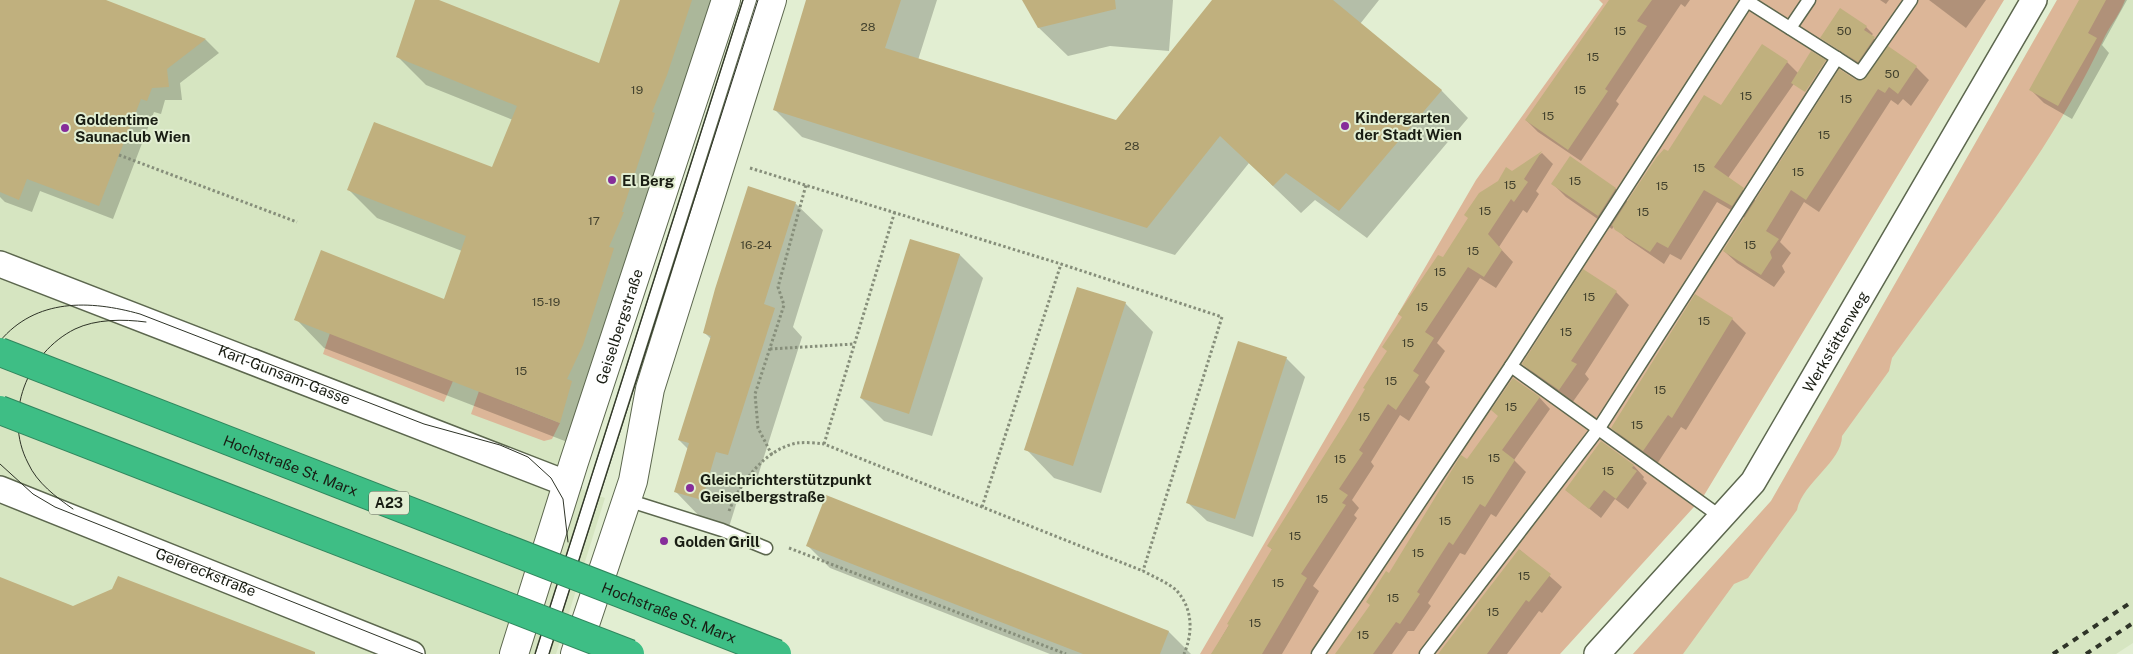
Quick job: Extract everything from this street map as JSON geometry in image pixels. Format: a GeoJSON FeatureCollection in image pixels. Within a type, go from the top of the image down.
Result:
{"type":"FeatureCollection","features":[{"type":"Feature","properties":{"kind":"highway","name":"Hochstraße St. Marx"},"geometry":{"type":"LineString","coordinates":[[0,352],[778,654]]}},
{"type":"Feature","properties":{"kind":"highway"},"geometry":{"type":"LineString","coordinates":[[0,410],[630,654]]}},
{"type":"Feature","properties":{"kind":"main road","name":"Geiselbergstraße"},"geometry":{"type":"LineString","coordinates":[[514,654],[726,0]]}},
{"type":"Feature","properties":{"kind":"main road"},"geometry":{"type":"LineString","coordinates":[[575,654],[628,500],[650,389],[772,0]]}},
{"type":"Feature","properties":{"kind":"street","name":"Werkstättenweg"},"geometry":{"type":"LineString","coordinates":[[1597,654],[1753,482],[2034,0]]}},
{"type":"Feature","properties":{"kind":"street","name":"Karl-Gunsam-Gasse"},"geometry":{"type":"LineString","coordinates":[[0,264],[568,484]]}},
{"type":"Feature","properties":{"kind":"street","name":"Geiereckstraße"},"geometry":{"type":"LineString","coordinates":[[0,490],[412,654]]}},
{"type":"Feature","properties":{"kind":"lane"},"geometry":{"type":"LineString","coordinates":[[542,654],[750,0]]}},
{"type":"Feature","properties":{"kind":"lane"},"geometry":{"type":"LineString","coordinates":[[1790,28],[1809,0]]}},
{"type":"Feature","properties":{"kind":"lane"},"geometry":{"type":"LineString","coordinates":[[1318,654],[1511,366],[1747,1],[1860,72],[1911,0]]}},
{"type":"Feature","properties":{"kind":"lane"},"geometry":{"type":"LineString","coordinates":[[1426,654],[1599,428],[1837,58]]}},
{"type":"Feature","properties":{"kind":"lane"},"geometry":{"type":"LineString","coordinates":[[1511,366],[1721,517]]}},
{"type":"Feature","properties":{"kind":"lane"},"geometry":{"type":"LineString","coordinates":[[628,500],[722,530],[766,548]]}},
{"type":"Feature","properties":{"kind":"path"},"geometry":{"type":"LineString","coordinates":[[119,155],[297,222]]}},
{"type":"Feature","properties":{"kind":"path"},"geometry":{"type":"LineString","coordinates":[[723,160],[895,211],[1222,317],[1143,571]]}},
{"type":"Feature","properties":{"kind":"path"},"geometry":{"type":"LineString","coordinates":[[772,455],[758,428],[755,394],[784,305],[778,287],[806,185]]}},
{"type":"Feature","properties":{"kind":"path"},"geometry":{"type":"LineString","coordinates":[[824,444],[895,211]]}},
{"type":"Feature","properties":{"kind":"path"},"geometry":{"type":"LineString","coordinates":[[982,507],[1061,264]]}},
{"type":"Feature","properties":{"kind":"path"},"geometry":{"type":"LineString","coordinates":[[770,349],[855,344]]}},
{"type":"Feature","properties":{"kind":"path"},"geometry":{"type":"LineString","coordinates":[[722,530],[734,498],[752,472],[772,455],[778,450],[797,443],[824,444],[1143,571],[1177,590],[1188,608],[1190,638],[1184,654]]}},
{"type":"Feature","properties":{"kind":"path"},"geometry":{"type":"LineString","coordinates":[[766,548],[774,543],[1066,654]]}},
{"type":"Feature","properties":{"kind":"shaded area"},"geometry":{"type":"Polygon","coordinates":[[[0,0],[718,0],[568,484],[605,498],[556,654],[0,654],[0,0]]]}},
{"type":"Feature","properties":{"kind":"shaded area"},"geometry":{"type":"Polygon","coordinates":[[[1599,0],[2004,0],[1703,497],[1560,654],[1200,654],[1476,180],[1603,4],[1599,0]]]}},
{"type":"Feature","properties":{"kind":"shaded area"},"geometry":{"type":"Polygon","coordinates":[[[2057,0],[2133,0],[2133,643],[2116,654],[1633,654],[1771,501],[2057,0]]]}},
{"type":"Feature","properties":{"kind":"shaded area"},"geometry":{"type":"Polygon","coordinates":[[[2057,0],[2125,0],[2083,79],[2034,162],[1892,358],[1889,371],[1842,436],[1836,455],[1807,490],[1797,510],[1748,578],[1734,584],[1683,654],[1633,654],[1771,501],[2057,0]]]}},
{"type":"Feature","properties":{"kind":"shaded area"},"geometry":{"type":"Polygon","coordinates":[[[330,333],[453,381],[444,402],[323,354],[330,333]]]}},
{"type":"Feature","properties":{"kind":"shaded area"},"geometry":{"type":"Polygon","coordinates":[[[479,391],[560,423],[552,439],[544,441],[471,414],[479,391]]]}},
{"type":"Feature","properties":{"kind":"building","name":"Goldentime Saunaclub Wien"},"geometry":{"type":"Polygon","coordinates":[[[0,0],[106,0],[206,39],[167,69],[169,87],[152,88],[147,101],[141,99],[99,206],[27,179],[19,200],[0,192],[0,0]]]}},
{"type":"Feature","properties":{"kind":"building"},"geometry":{"type":"Polygon","coordinates":[[[415,0],[439,0],[599,63],[620,0],[692,0],[667,75],[652,112],[655,113],[622,212],[624,212],[609,247],[614,248],[583,345],[567,379],[572,381],[560,423],[294,320],[321,250],[444,299],[466,236],[347,190],[374,122],[492,167],[517,106],[396,57],[415,0]]]}},
{"type":"Feature","properties":{"kind":"building"},"geometry":{"type":"Polygon","coordinates":[[[806,0],[901,0],[885,48],[1116,120],[1212,0],[1333,0],[1442,90],[1339,211],[1286,173],[1273,186],[1220,136],[1147,228],[773,110],[806,0]]]}},
{"type":"Feature","properties":{"kind":"building"},"geometry":{"type":"Polygon","coordinates":[[[1022,0],[1115,0],[1116,9],[1038,28],[1022,0]]]}},
{"type":"Feature","properties":{"kind":"building"},"geometry":{"type":"Polygon","coordinates":[[[1609,0],[1652,0],[1637,21],[1647,26],[1605,89],[1608,91],[1568,150],[1525,120],[1609,0]]]}},
{"type":"Feature","properties":{"kind":"building"},"geometry":{"type":"Polygon","coordinates":[[[2079,0],[2106,0],[2088,33],[2097,38],[2058,106],[2029,90],[2079,0]]]}},
{"type":"Feature","properties":{"kind":"building"},"geometry":{"type":"Polygon","coordinates":[[[1840,8],[1867,26],[1864,30],[1875,37],[1858,62],[1820,38],[1840,8]]]}},
{"type":"Feature","properties":{"kind":"building"},"geometry":{"type":"Polygon","coordinates":[[[1762,44],[1788,61],[1714,167],[1744,188],[1732,206],[1704,190],[1668,248],[1657,242],[1650,252],[1615,230],[1612,225],[1630,197],[1656,158],[1664,149],[1668,151],[1704,95],[1721,105],[1762,44]]]}},
{"type":"Feature","properties":{"kind":"building"},"geometry":{"type":"Polygon","coordinates":[[[1888,46],[1917,66],[1898,94],[1889,87],[1885,93],[1878,89],[1806,200],[1791,190],[1766,231],[1779,239],[1770,252],[1772,258],[1761,275],[1723,251],[1839,69],[1856,80],[1863,80],[1888,46]]]}},
{"type":"Feature","properties":{"kind":"building"},"geometry":{"type":"Polygon","coordinates":[[[1811,51],[1826,60],[1805,92],[1791,83],[1811,51]]]}},
{"type":"Feature","properties":{"kind":"building"},"geometry":{"type":"Polygon","coordinates":[[[1542,151],[1524,179],[1528,182],[1514,202],[1511,199],[1488,234],[1502,250],[1484,277],[1468,267],[1425,332],[1434,338],[1413,371],[1419,375],[1396,410],[1388,404],[1359,450],[1363,453],[1339,489],[1348,495],[1342,503],[1346,505],[1301,574],[1307,578],[1262,654],[1211,654],[1272,549],[1267,546],[1346,421],[1365,389],[1363,388],[1387,351],[1382,347],[1402,317],[1398,314],[1438,255],[1443,257],[1468,218],[1464,215],[1479,193],[1498,181],[1506,167],[1512,171],[1542,151]]]}},
{"type":"Feature","properties":{"kind":"building"},"geometry":{"type":"Polygon","coordinates":[[[1570,156],[1616,188],[1598,216],[1551,184],[1570,156]]]}},
{"type":"Feature","properties":{"kind":"building"},"geometry":{"type":"Polygon","coordinates":[[[748,186],[796,202],[764,304],[775,308],[728,455],[716,452],[702,500],[674,492],[689,443],[678,440],[711,336],[703,333],[715,289],[748,186]]]}},
{"type":"Feature","properties":{"kind":"building"},"geometry":{"type":"Polygon","coordinates":[[[910,239],[960,254],[909,414],[860,398],[910,239]]]}},
{"type":"Feature","properties":{"kind":"building"},"geometry":{"type":"Polygon","coordinates":[[[1583,269],[1617,291],[1571,361],[1577,364],[1559,390],[1522,364],[1583,269]]]}},
{"type":"Feature","properties":{"kind":"building"},"geometry":{"type":"Polygon","coordinates":[[[1077,287],[1126,302],[1073,466],[1024,450],[1077,287]]]}},
{"type":"Feature","properties":{"kind":"building"},"geometry":{"type":"Polygon","coordinates":[[[1695,294],[1733,318],[1672,418],[1668,415],[1643,451],[1611,428],[1695,294]]]}},
{"type":"Feature","properties":{"kind":"building"},"geometry":{"type":"Polygon","coordinates":[[[1238,341],[1287,357],[1235,519],[1186,503],[1238,341]]]}},
{"type":"Feature","properties":{"kind":"building"},"geometry":{"type":"Polygon","coordinates":[[[1513,378],[1540,397],[1502,450],[1515,460],[1485,507],[1480,504],[1453,545],[1449,542],[1417,592],[1420,594],[1400,624],[1396,622],[1373,654],[1335,654],[1370,605],[1366,602],[1386,571],[1389,573],[1461,455],[1467,459],[1498,416],[1491,410],[1513,378]]]}},
{"type":"Feature","properties":{"kind":"building"},"geometry":{"type":"Polygon","coordinates":[[[1601,441],[1634,465],[1632,468],[1637,471],[1616,499],[1604,490],[1589,509],[1565,490],[1601,441]]]}},
{"type":"Feature","properties":{"kind":"building"},"geometry":{"type":"Polygon","coordinates":[[[826,495],[1169,631],[1160,654],[1083,654],[806,546],[826,495]]]}},
{"type":"Feature","properties":{"kind":"building"},"geometry":{"type":"Polygon","coordinates":[[[1519,549],[1551,574],[1529,602],[1526,600],[1487,654],[1438,654],[1519,549]]]}},
{"type":"Feature","properties":{"kind":"building"},"geometry":{"type":"Polygon","coordinates":[[[118,576],[315,652],[315,654],[0,654],[0,577],[73,606],[112,589],[118,576]]]}},
{"type":"Feature","properties":{"kind":"tram line"},"geometry":{"type":"LineString","coordinates":[[535,654],[743,0]]}},
{"type":"Feature","properties":{"kind":"tram line"},"geometry":{"type":"LineString","coordinates":[[549,654],[758,0]]}},
{"type":"Feature","properties":{"kind":"tram line"},"geometry":{"type":"LineString","coordinates":[[0,341],[14,327],[30,317],[47,310],[65,306],[102,306],[140,314],[424,424],[500,445],[528,457],[551,478],[563,499],[568,542]]}},
{"type":"Feature","properties":{"kind":"tram line"},"geometry":{"type":"LineString","coordinates":[[73,509],[36,477],[28,463],[21,444],[18,425],[19,406],[24,387],[32,369],[44,353],[58,340],[75,329],[92,323],[110,321],[146,322]]}},
{"type":"Feature","properties":{"kind":"tram line"},"geometry":{"type":"LineString","coordinates":[[0,464],[33,494],[55,507],[423,654]]}},
{"type":"Feature","properties":{"kind":"railway"},"geometry":{"type":"LineString","coordinates":[[2053,654],[2133,601]]}},
{"type":"Feature","properties":{"kind":"railway"},"geometry":{"type":"LineString","coordinates":[[2086,654],[2133,623]]}},
{"type":"Feature","properties":{"kind":"place","name":"Kindergarten der Stadt Wien"},"geometry":{"type":"Point","coordinates":[1345,126]}},
{"type":"Feature","properties":{"kind":"place","name":"Goldentime Saunaclub Wien"},"geometry":{"type":"Point","coordinates":[65,128]}},
{"type":"Feature","properties":{"kind":"place","name":"El Berg"},"geometry":{"type":"Point","coordinates":[612,180]}},
{"type":"Feature","properties":{"kind":"place","name":"Gleichrichterstützpunkt Geiselbergstraße"},"geometry":{"type":"Point","coordinates":[690,488]}},
{"type":"Feature","properties":{"kind":"place","name":"Golden Grill"},"geometry":{"type":"Point","coordinates":[664,541]}}]}
